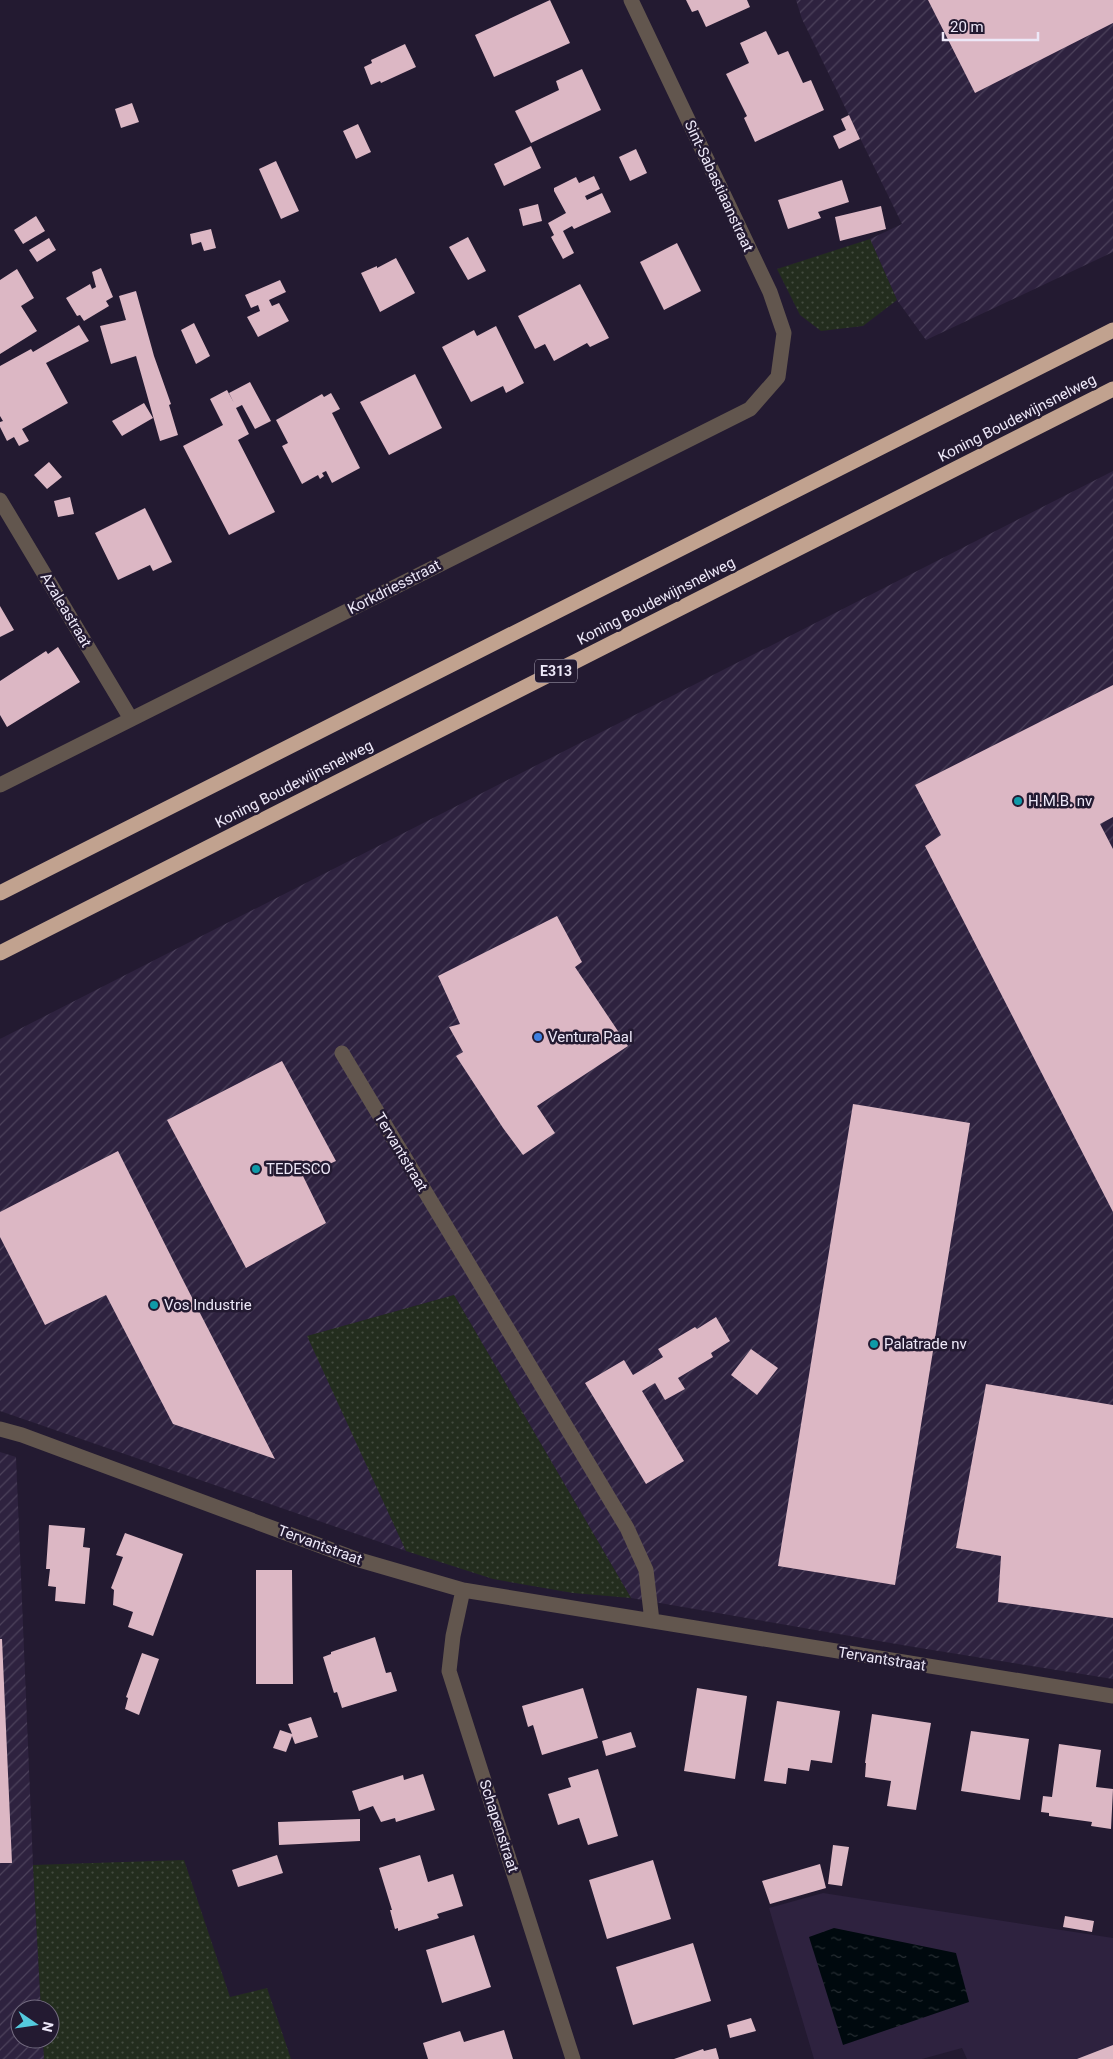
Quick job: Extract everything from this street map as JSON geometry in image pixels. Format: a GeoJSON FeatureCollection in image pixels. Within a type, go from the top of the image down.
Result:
{"type":"FeatureCollection","features":[{"type":"Feature","properties":{"kind":"highway"},"geometry":{"type":"LineString","coordinates":[[0,893],[1113,330]]}},
{"type":"Feature","properties":{"kind":"highway","name":"Koning Boudewijnsnelweg"},"geometry":{"type":"LineString","coordinates":[[0,952],[1113,389]]}},
{"type":"Feature","properties":{"kind":"street","name":"Sint-Sabastiaanstraat"},"geometry":{"type":"LineString","coordinates":[[631,0],[770,292],[784,333],[778,377]]}},
{"type":"Feature","properties":{"kind":"street","name":"Korkdriesstraat"},"geometry":{"type":"LineString","coordinates":[[0,785],[750,409],[778,377]]}},
{"type":"Feature","properties":{"kind":"street","name":"Azaleastraat"},"geometry":{"type":"LineString","coordinates":[[0,500],[131,719]]}},
{"type":"Feature","properties":{"kind":"street","name":"Tervantstraat"},"geometry":{"type":"LineString","coordinates":[[342,1053],[627,1528],[646,1570],[652,1621]]}},
{"type":"Feature","properties":{"kind":"street","name":"Tervantstraat"},"geometry":{"type":"LineString","coordinates":[[0,1429],[22,1435],[356,1559],[463,1590],[1113,1696]]}},
{"type":"Feature","properties":{"kind":"street","name":"Schapenstraat"},"geometry":{"type":"LineString","coordinates":[[463,1590],[453,1636],[449,1671],[573,2059]]}},
{"type":"Feature","properties":{"kind":"shaded area"},"geometry":{"type":"Polygon","coordinates":[[[796,0],[1113,0],[1113,252],[926,340],[897,300],[870,239],[902,224],[802,19],[796,0]]]}},
{"type":"Feature","properties":{"kind":"shaded area"},"geometry":{"type":"Polygon","coordinates":[[[1113,471],[1113,1679],[631,1598],[454,1295],[308,1336],[406,1551],[0,1411],[0,1039],[1113,471]]]}},
{"type":"Feature","properties":{"kind":"shaded area"},"geometry":{"type":"Polygon","coordinates":[[[0,1452],[16,1457],[40,1999],[10,1999],[10,2049],[44,2049],[44,2059],[0,2059],[0,1452]]]}},
{"type":"Feature","properties":{"kind":"shaded area"},"geometry":{"type":"Polygon","coordinates":[[[823,1893],[1113,1938],[1113,2059],[967,2059],[962,2048],[922,2059],[814,2059],[769,1908],[823,1893]]]}},
{"type":"Feature","properties":{"kind":"green space"},"geometry":{"type":"Polygon","coordinates":[[[870,239],[897,300],[863,326],[821,331],[800,315],[777,269],[870,239]]]}},
{"type":"Feature","properties":{"kind":"green space"},"geometry":{"type":"Polygon","coordinates":[[[454,1295],[631,1598],[573,1593],[493,1579],[406,1551],[307,1336],[454,1295]]]}},
{"type":"Feature","properties":{"kind":"green space"},"geometry":{"type":"Polygon","coordinates":[[[184,1860],[230,1997],[267,1988],[291,2059],[44,2059],[44,2049],[60,2049],[60,1999],[40,1999],[33,1865],[184,1860]]]}},
{"type":"Feature","properties":{"kind":"water"},"geometry":{"type":"Polygon","coordinates":[[[834,1928],[956,1953],[969,2002],[843,2045],[809,1937],[834,1928]]]}},
{"type":"Feature","properties":{"kind":"building"},"geometry":{"type":"Polygon","coordinates":[[[550,0],[570,43],[494,77],[475,35],[550,0]]]}},
{"type":"Feature","properties":{"kind":"building"},"geometry":{"type":"Polygon","coordinates":[[[686,0],[747,0],[750,7],[706,27],[698,10],[692,12],[686,0]]]}},
{"type":"Feature","properties":{"kind":"building"},"geometry":{"type":"Polygon","coordinates":[[[928,0],[1113,0],[1113,23],[975,93],[928,0]]]}},
{"type":"Feature","properties":{"kind":"building"},"geometry":{"type":"Polygon","coordinates":[[[766,31],[778,55],[788,51],[803,83],[811,80],[824,110],[755,142],[744,118],[747,116],[726,74],[749,63],[740,43],[766,31]]]}},
{"type":"Feature","properties":{"kind":"building"},"geometry":{"type":"Polygon","coordinates":[[[405,44],[416,67],[381,83],[380,81],[371,85],[364,67],[372,63],[371,60],[405,44]]]}},
{"type":"Feature","properties":{"kind":"building"},"geometry":{"type":"Polygon","coordinates":[[[582,69],[601,110],[531,143],[515,111],[559,90],[556,81],[582,69]]]}},
{"type":"Feature","properties":{"kind":"building"},"geometry":{"type":"Polygon","coordinates":[[[132,103],[139,122],[121,128],[115,109],[132,103]]]}},
{"type":"Feature","properties":{"kind":"building"},"geometry":{"type":"Polygon","coordinates":[[[849,115],[860,139],[839,149],[833,136],[846,130],[841,119],[849,115]]]}},
{"type":"Feature","properties":{"kind":"building"},"geometry":{"type":"Polygon","coordinates":[[[358,124],[371,152],[356,159],[343,131],[358,124]]]}},
{"type":"Feature","properties":{"kind":"building"},"geometry":{"type":"Polygon","coordinates":[[[531,146],[541,168],[504,186],[494,164],[531,146]]]}},
{"type":"Feature","properties":{"kind":"building"},"geometry":{"type":"Polygon","coordinates":[[[636,149],[647,173],[630,181],[619,157],[636,149]]]}},
{"type":"Feature","properties":{"kind":"building"},"geometry":{"type":"Polygon","coordinates":[[[276,161],[299,211],[281,219],[259,169],[276,161]]]}},
{"type":"Feature","properties":{"kind":"building"},"geometry":{"type":"Polygon","coordinates":[[[594,176],[600,189],[585,196],[587,200],[602,193],[611,212],[574,229],[572,226],[563,231],[574,253],[563,259],[551,237],[554,235],[548,223],[566,213],[554,188],[576,177],[579,183],[594,176]]]}},
{"type":"Feature","properties":{"kind":"building"},"geometry":{"type":"Polygon","coordinates":[[[842,180],[849,202],[818,212],[821,218],[788,229],[778,200],[842,180]]]}},
{"type":"Feature","properties":{"kind":"building"},"geometry":{"type":"Polygon","coordinates":[[[538,204],[542,221],[523,226],[519,209],[538,204]]]}},
{"type":"Feature","properties":{"kind":"building"},"geometry":{"type":"Polygon","coordinates":[[[881,206],[886,229],[840,241],[835,217],[881,206]]]}},
{"type":"Feature","properties":{"kind":"building"},"geometry":{"type":"Polygon","coordinates":[[[36,216],[45,231],[23,244],[14,230],[36,216]]]}},
{"type":"Feature","properties":{"kind":"building"},"geometry":{"type":"Polygon","coordinates":[[[211,229],[216,248],[204,251],[201,242],[192,245],[190,234],[211,229]]]}},
{"type":"Feature","properties":{"kind":"building"},"geometry":{"type":"Polygon","coordinates":[[[468,237],[486,271],[468,280],[449,247],[468,237]]]}},
{"type":"Feature","properties":{"kind":"building"},"geometry":{"type":"Polygon","coordinates":[[[49,238],[56,250],[37,262],[29,250],[49,238]]]}},
{"type":"Feature","properties":{"kind":"building"},"geometry":{"type":"Polygon","coordinates":[[[677,243],[701,291],[664,310],[640,262],[677,243]]]}},
{"type":"Feature","properties":{"kind":"building"},"geometry":{"type":"Polygon","coordinates":[[[396,258],[415,293],[380,312],[361,273],[377,266],[377,268],[396,258]]]}},
{"type":"Feature","properties":{"kind":"building"},"geometry":{"type":"Polygon","coordinates":[[[101,268],[113,297],[106,301],[109,306],[84,321],[80,315],[77,316],[66,298],[90,284],[92,289],[96,287],[92,272],[101,268]]]}},
{"type":"Feature","properties":{"kind":"building"},"geometry":{"type":"Polygon","coordinates":[[[17,269],[34,298],[21,306],[37,331],[0,354],[0,280],[17,269]]]}},
{"type":"Feature","properties":{"kind":"building"},"geometry":{"type":"Polygon","coordinates":[[[280,280],[286,292],[269,300],[272,306],[279,303],[289,321],[258,337],[247,317],[260,311],[258,305],[251,308],[245,295],[280,280]]]}},
{"type":"Feature","properties":{"kind":"building"},"geometry":{"type":"Polygon","coordinates":[[[580,284],[609,338],[590,347],[587,343],[554,361],[545,344],[535,349],[518,316],[580,284]]]}},
{"type":"Feature","properties":{"kind":"building"},"geometry":{"type":"Polygon","coordinates":[[[136,291],[154,356],[171,404],[169,405],[178,435],[160,441],[136,356],[111,364],[100,326],[126,320],[119,296],[136,291]]]}},
{"type":"Feature","properties":{"kind":"building"},"geometry":{"type":"Polygon","coordinates":[[[194,323],[210,356],[196,364],[181,330],[194,323]]]}},
{"type":"Feature","properties":{"kind":"building"},"geometry":{"type":"Polygon","coordinates":[[[79,325],[89,341],[46,363],[68,403],[22,429],[29,441],[19,446],[14,437],[7,441],[0,427],[0,422],[3,421],[0,416],[0,366],[31,349],[33,352],[79,325]]]}},
{"type":"Feature","properties":{"kind":"building"},"geometry":{"type":"Polygon","coordinates":[[[496,326],[524,383],[506,393],[503,386],[471,402],[442,347],[474,330],[477,336],[496,326]]]}},
{"type":"Feature","properties":{"kind":"building"},"geometry":{"type":"Polygon","coordinates":[[[415,374],[442,428],[389,455],[360,402],[415,374]]]}},
{"type":"Feature","properties":{"kind":"building"},"geometry":{"type":"Polygon","coordinates":[[[250,382],[271,421],[255,429],[242,405],[236,408],[249,434],[238,440],[275,512],[229,535],[183,446],[223,425],[210,399],[227,390],[234,403],[229,393],[250,382]]]}},
{"type":"Feature","properties":{"kind":"building"},"geometry":{"type":"Polygon","coordinates":[[[331,393],[340,409],[332,413],[360,468],[332,483],[326,471],[322,473],[324,476],[320,479],[318,475],[302,484],[282,446],[288,443],[276,420],[322,394],[324,397],[331,393]]]}},
{"type":"Feature","properties":{"kind":"building"},"geometry":{"type":"Polygon","coordinates":[[[144,403],[153,418],[122,436],[112,421],[144,403]]]}},
{"type":"Feature","properties":{"kind":"building"},"geometry":{"type":"Polygon","coordinates":[[[49,462],[62,477],[47,489],[34,475],[49,462]]]}},
{"type":"Feature","properties":{"kind":"building"},"geometry":{"type":"Polygon","coordinates":[[[70,497],[74,514],[58,517],[54,501],[70,497]]]}},
{"type":"Feature","properties":{"kind":"building"},"geometry":{"type":"Polygon","coordinates":[[[145,508],[172,562],[153,571],[150,565],[118,580],[95,533],[145,508]]]}},
{"type":"Feature","properties":{"kind":"building"},"geometry":{"type":"Polygon","coordinates":[[[0,606],[14,630],[0,637],[0,606]]]}},
{"type":"Feature","properties":{"kind":"building"},"geometry":{"type":"Polygon","coordinates":[[[58,647],[80,682],[7,727],[0,715],[0,681],[46,651],[48,654],[58,647]]]}},
{"type":"Feature","properties":{"kind":"building"},"geometry":{"type":"Polygon","coordinates":[[[1113,685],[1113,817],[1100,824],[1113,849],[1113,1212],[925,846],[941,835],[915,785],[1113,685]]]}},
{"type":"Feature","properties":{"kind":"building","name":"Ventura Paal"},"geometry":{"type":"Polygon","coordinates":[[[557,916],[582,962],[575,967],[628,1046],[537,1106],[555,1133],[523,1155],[456,1056],[463,1052],[449,1027],[460,1024],[438,976],[557,916]]]}},
{"type":"Feature","properties":{"kind":"building","name":"TEDESCO"},"geometry":{"type":"Polygon","coordinates":[[[282,1061],[336,1161],[303,1176],[326,1223],[246,1268],[167,1120],[282,1061]]]}},
{"type":"Feature","properties":{"kind":"building","name":"Palatrade nv"},"geometry":{"type":"Polygon","coordinates":[[[853,1104],[970,1123],[895,1585],[778,1566],[853,1104]]]}},
{"type":"Feature","properties":{"kind":"building","name":"Vos Industrie"},"geometry":{"type":"Polygon","coordinates":[[[118,1151],[275,1459],[173,1424],[106,1295],[45,1325],[0,1237],[0,1212],[118,1151]]]}},
{"type":"Feature","properties":{"kind":"building"},"geometry":{"type":"Polygon","coordinates":[[[716,1317],[730,1341],[711,1353],[713,1357],[678,1378],[685,1389],[665,1400],[655,1383],[642,1391],[684,1461],[646,1484],[585,1383],[624,1360],[633,1375],[663,1357],[658,1349],[716,1317]]]}},
{"type":"Feature","properties":{"kind":"building"},"geometry":{"type":"Polygon","coordinates":[[[751,1349],[778,1368],[757,1395],[731,1375],[751,1349]]]}},
{"type":"Feature","properties":{"kind":"building"},"geometry":{"type":"Polygon","coordinates":[[[986,1384],[1113,1405],[1113,1618],[998,1602],[1001,1556],[956,1548],[986,1384]]]}},
{"type":"Feature","properties":{"kind":"building"},"geometry":{"type":"Polygon","coordinates":[[[49,1525],[85,1528],[83,1547],[90,1548],[85,1604],[55,1601],[56,1587],[48,1586],[50,1569],[46,1569],[49,1525]]]}},
{"type":"Feature","properties":{"kind":"building"},"geometry":{"type":"Polygon","coordinates":[[[125,1533],[183,1554],[153,1636],[128,1627],[133,1612],[113,1605],[114,1590],[111,1588],[123,1557],[116,1555],[125,1533]]]}},
{"type":"Feature","properties":{"kind":"building"},"geometry":{"type":"Polygon","coordinates":[[[256,1570],[292,1570],[293,1684],[256,1684],[256,1570]]]}},
{"type":"Feature","properties":{"kind":"building"},"geometry":{"type":"Polygon","coordinates":[[[375,1637],[386,1673],[391,1672],[397,1691],[342,1708],[337,1692],[334,1693],[323,1657],[331,1654],[331,1652],[375,1637]]]}},
{"type":"Feature","properties":{"kind":"building"},"geometry":{"type":"Polygon","coordinates":[[[0,1639],[2,1639],[12,1863],[0,1863],[0,1639]]]}},
{"type":"Feature","properties":{"kind":"building"},"geometry":{"type":"Polygon","coordinates":[[[142,1653],[159,1659],[139,1715],[125,1709],[128,1698],[126,1697],[142,1653]]]}},
{"type":"Feature","properties":{"kind":"building"},"geometry":{"type":"Polygon","coordinates":[[[583,1688],[598,1738],[542,1755],[533,1725],[528,1727],[522,1706],[583,1688]]]}},
{"type":"Feature","properties":{"kind":"building"},"geometry":{"type":"Polygon","coordinates":[[[697,1688],[747,1696],[735,1779],[684,1771],[697,1688]]]}},
{"type":"Feature","properties":{"kind":"building"},"geometry":{"type":"Polygon","coordinates":[[[777,1701],[840,1711],[832,1763],[811,1760],[809,1771],[788,1768],[786,1784],[764,1781],[777,1701]]]}},
{"type":"Feature","properties":{"kind":"building"},"geometry":{"type":"Polygon","coordinates":[[[872,1714],[931,1723],[916,1810],[887,1806],[891,1781],[865,1777],[865,1763],[872,1714]]]}},
{"type":"Feature","properties":{"kind":"building"},"geometry":{"type":"Polygon","coordinates":[[[311,1717],[318,1737],[295,1744],[292,1736],[286,1752],[273,1748],[280,1730],[292,1734],[288,1724],[311,1717]]]}},
{"type":"Feature","properties":{"kind":"building"},"geometry":{"type":"Polygon","coordinates":[[[971,1731],[1029,1739],[1020,1800],[961,1791],[971,1731]]]}},
{"type":"Feature","properties":{"kind":"building"},"geometry":{"type":"Polygon","coordinates":[[[631,1732],[636,1747],[606,1756],[602,1741],[631,1732]]]}},
{"type":"Feature","properties":{"kind":"building"},"geometry":{"type":"Polygon","coordinates":[[[1059,1744],[1101,1750],[1096,1787],[1113,1789],[1111,1829],[1091,1826],[1092,1822],[1049,1816],[1049,1813],[1041,1812],[1043,1796],[1052,1797],[1059,1744]]]}},
{"type":"Feature","properties":{"kind":"building"},"geometry":{"type":"Polygon","coordinates":[[[598,1769],[618,1836],[588,1845],[579,1818],[558,1825],[548,1794],[571,1787],[568,1778],[598,1769]]]}},
{"type":"Feature","properties":{"kind":"building"},"geometry":{"type":"Polygon","coordinates":[[[423,1774],[435,1810],[396,1822],[395,1818],[381,1822],[373,1806],[359,1811],[352,1791],[403,1775],[404,1780],[423,1774]]]}},
{"type":"Feature","properties":{"kind":"building"},"geometry":{"type":"Polygon","coordinates":[[[360,1819],[360,1841],[279,1845],[278,1822],[360,1819]]]}},
{"type":"Feature","properties":{"kind":"building"},"geometry":{"type":"Polygon","coordinates":[[[833,1845],[849,1847],[842,1886],[828,1884],[833,1845]]]}},
{"type":"Feature","properties":{"kind":"building"},"geometry":{"type":"Polygon","coordinates":[[[277,1855],[283,1873],[238,1887],[232,1870],[277,1855]]]}},
{"type":"Feature","properties":{"kind":"building"},"geometry":{"type":"Polygon","coordinates":[[[420,1855],[428,1882],[453,1874],[463,1906],[437,1914],[439,1918],[398,1931],[398,1928],[395,1929],[390,1910],[392,1910],[379,1868],[420,1855]]]}},
{"type":"Feature","properties":{"kind":"building"},"geometry":{"type":"Polygon","coordinates":[[[653,1860],[671,1919],[607,1939],[589,1880],[653,1860]]]}},
{"type":"Feature","properties":{"kind":"building"},"geometry":{"type":"Polygon","coordinates":[[[820,1864],[826,1888],[770,1904],[762,1881],[820,1864]]]}},
{"type":"Feature","properties":{"kind":"building"},"geometry":{"type":"Polygon","coordinates":[[[1065,1916],[1094,1921],[1092,1932],[1063,1927],[1065,1916]]]}},
{"type":"Feature","properties":{"kind":"building"},"geometry":{"type":"Polygon","coordinates":[[[474,1935],[491,1987],[442,2003],[426,1950],[474,1935]]]}},
{"type":"Feature","properties":{"kind":"building"},"geometry":{"type":"Polygon","coordinates":[[[693,1943],[711,2001],[633,2025],[616,1967],[693,1943]]]}},
{"type":"Feature","properties":{"kind":"building"},"geometry":{"type":"Polygon","coordinates":[[[751,2018],[756,2031],[730,2038],[727,2025],[751,2018]]]}},
{"type":"Feature","properties":{"kind":"building"},"geometry":{"type":"Polygon","coordinates":[[[504,2030],[513,2059],[428,2059],[423,2043],[460,2031],[464,2042],[504,2030]]]}},
{"type":"Feature","properties":{"kind":"building"},"geometry":{"type":"Polygon","coordinates":[[[1113,2045],[1113,2059],[1077,2059],[1113,2045]]]}},
{"type":"Feature","properties":{"kind":"building"},"geometry":{"type":"Polygon","coordinates":[[[716,2048],[719,2059],[674,2059],[703,2049],[704,2051],[716,2048]]]}},
{"type":"Feature","properties":{"kind":"place","name":"H.M.B. nv"},"geometry":{"type":"Point","coordinates":[1018,801]}},
{"type":"Feature","properties":{"kind":"place","name":"Ventura Paal"},"geometry":{"type":"Point","coordinates":[538,1037]}},
{"type":"Feature","properties":{"kind":"place","name":"TEDESCO"},"geometry":{"type":"Point","coordinates":[256,1169]}},
{"type":"Feature","properties":{"kind":"place","name":"Vos Industrie"},"geometry":{"type":"Point","coordinates":[154,1305]}},
{"type":"Feature","properties":{"kind":"place","name":"Palatrade nv"},"geometry":{"type":"Point","coordinates":[874,1344]}}]}
